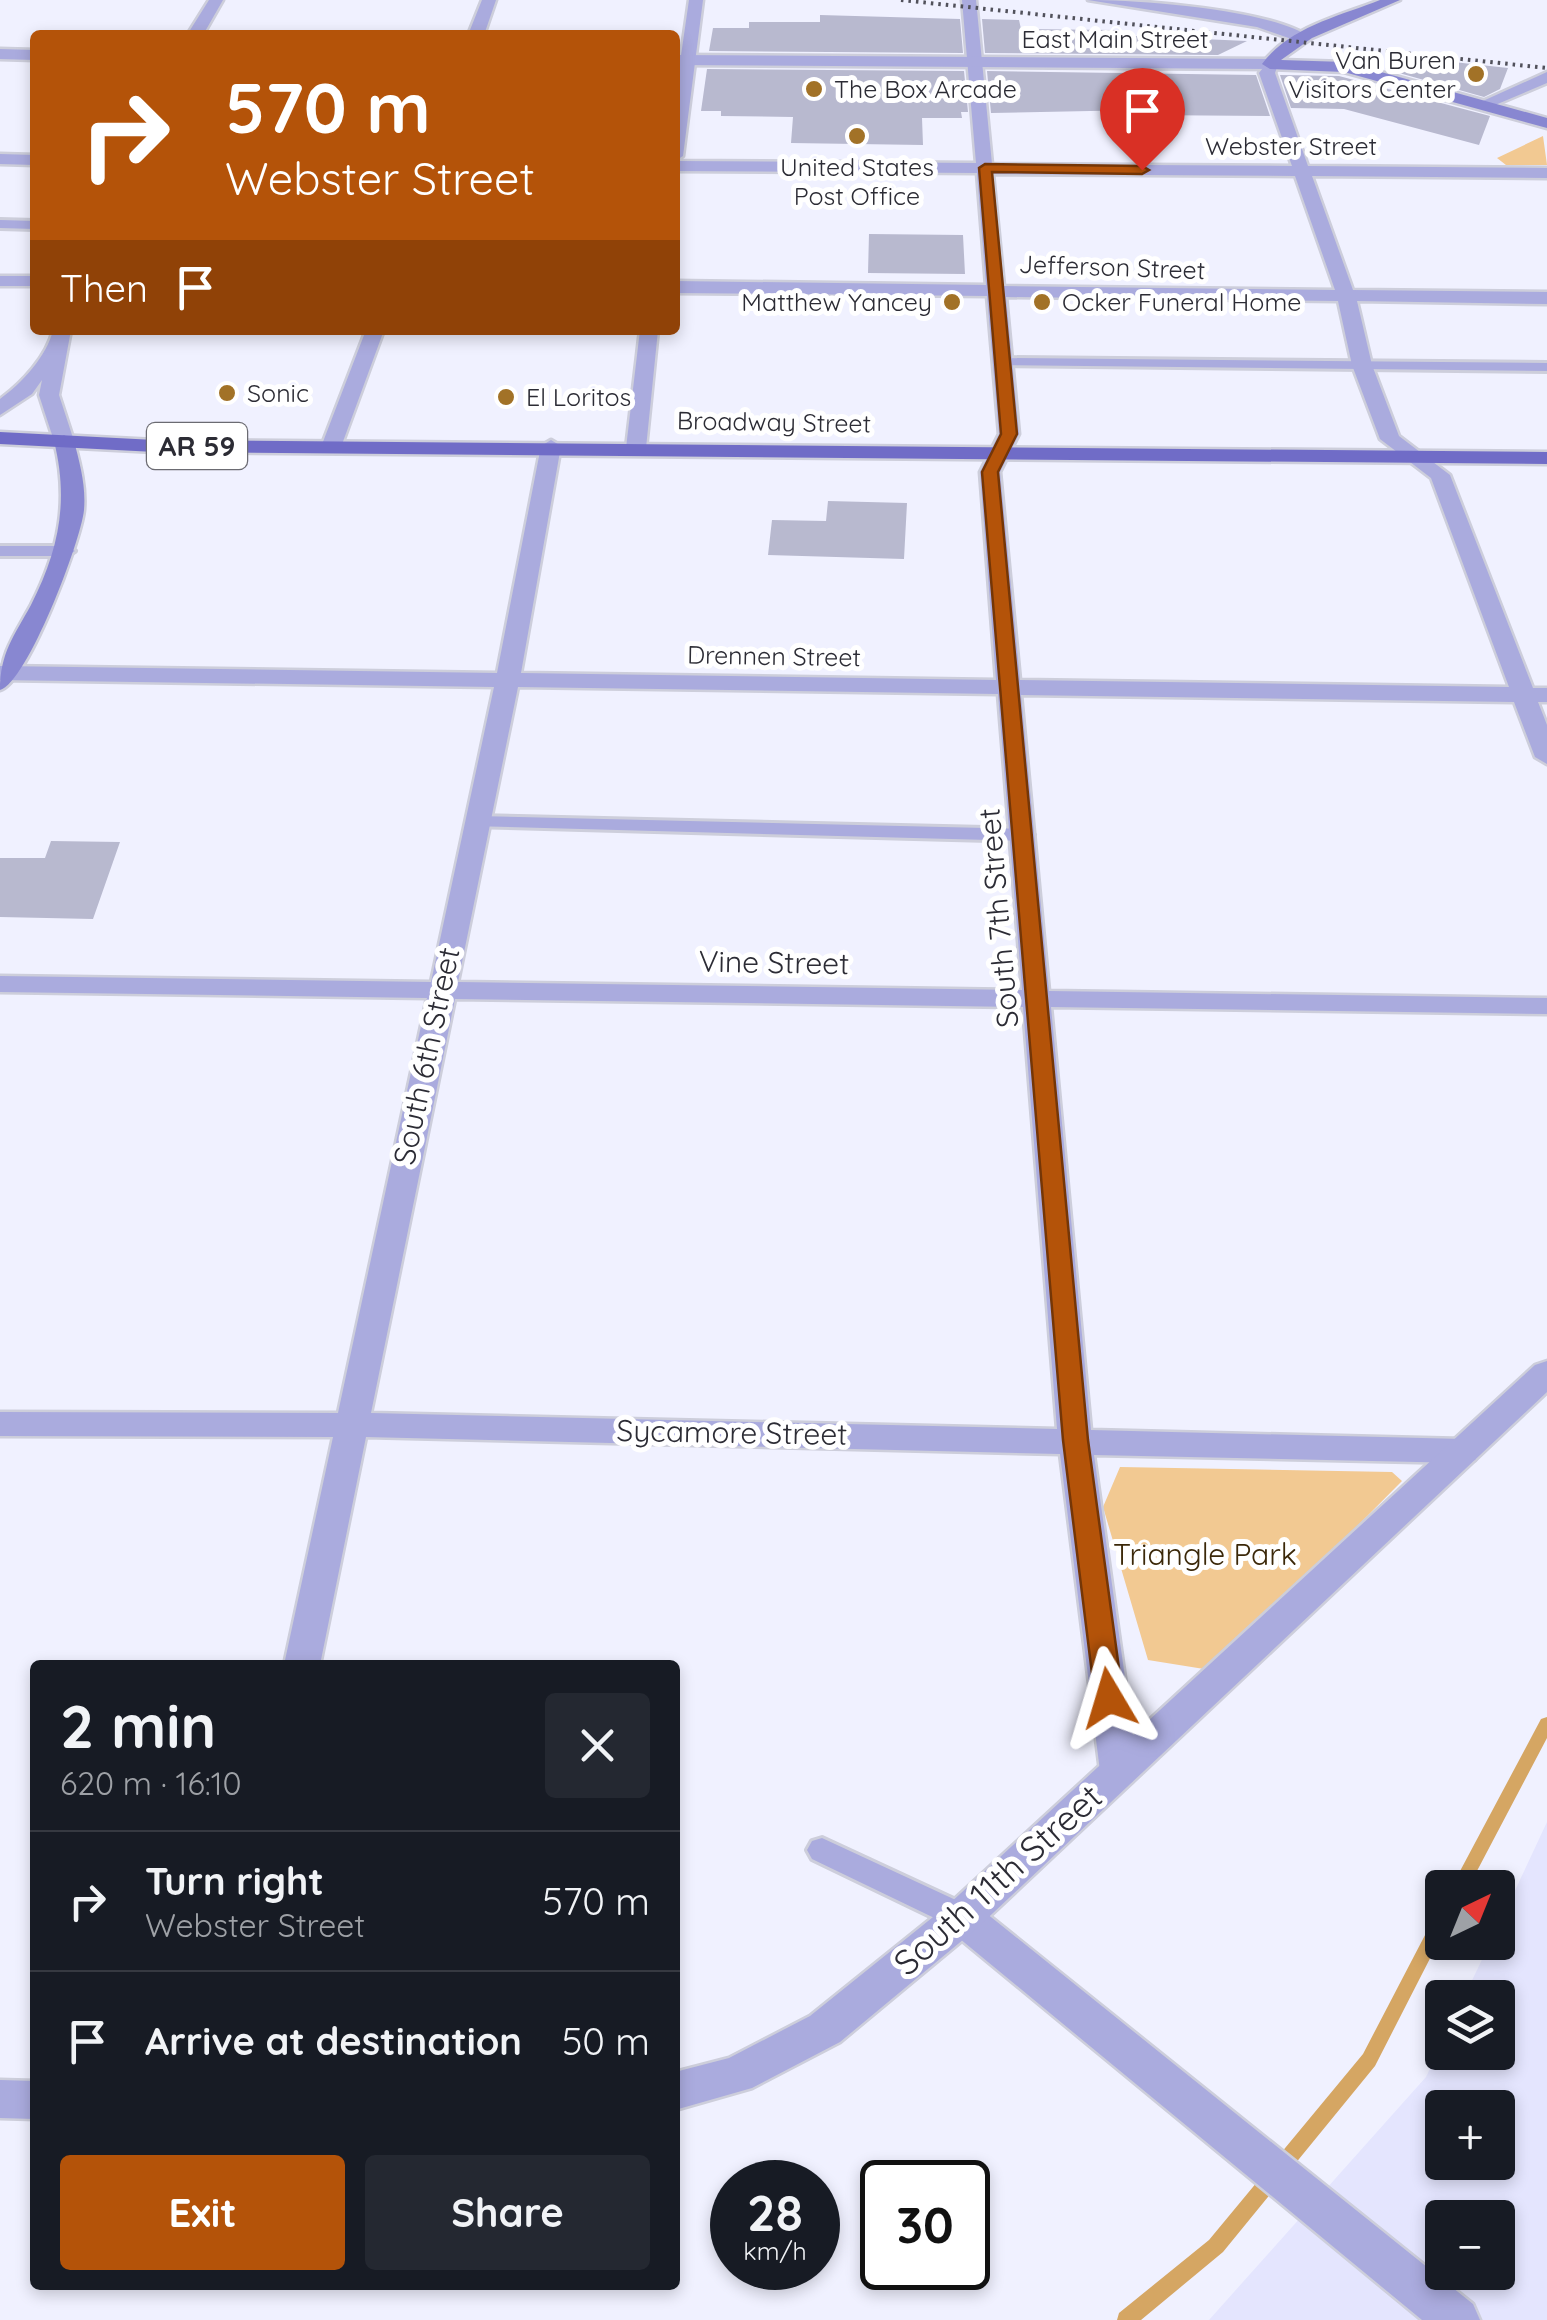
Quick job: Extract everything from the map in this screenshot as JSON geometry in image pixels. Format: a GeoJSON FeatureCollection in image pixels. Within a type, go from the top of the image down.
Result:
{"type":"FeatureCollection","features":[{"type":"Feature","properties":{"kind":"main road"},"geometry":{"type":"LineString","coordinates":[[1270,64],[1274,55],[1298,41],[1393,0]]}},
{"type":"Feature","properties":{"kind":"main road"},"geometry":{"type":"LineString","coordinates":[[1298,41],[1345,67]]}},
{"type":"Feature","properties":{"kind":"main road","name":"East Main Street"},"geometry":{"type":"LineString","coordinates":[[1270,64],[1345,67],[1547,123]]}},
{"type":"Feature","properties":{"kind":"main road","name":"Broadway Street"},"geometry":{"type":"LineString","coordinates":[[0,438],[331,447],[1547,458]]}},
{"type":"Feature","properties":{"kind":"main road"},"geometry":{"type":"LineString","coordinates":[[2,676],[66,551],[78,507],[75,470],[64,441]]}},
{"type":"Feature","properties":{"kind":"street"},"geometry":{"type":"LineString","coordinates":[[198,30],[216,0]]}},
{"type":"Feature","properties":{"kind":"street"},"geometry":{"type":"LineString","coordinates":[[478,30],[489,0]]}},
{"type":"Feature","properties":{"kind":"street"},"geometry":{"type":"LineString","coordinates":[[680,87],[696,0]]}},
{"type":"Feature","properties":{"kind":"street","name":"South 7th Street"},"geometry":{"type":"LineString","coordinates":[[969,0],[1009,434],[990,472],[1040,999],[1076,1440],[1119,1771]]}},
{"type":"Feature","properties":{"kind":"street"},"geometry":{"type":"LineString","coordinates":[[1095,0],[1229,20],[1298,41]]}},
{"type":"Feature","properties":{"kind":"street"},"geometry":{"type":"LineString","coordinates":[[0,54],[30,54]]}},
{"type":"Feature","properties":{"kind":"street","name":"East Main Street"},"geometry":{"type":"LineString","coordinates":[[682,60],[1270,64]]}},
{"type":"Feature","properties":{"kind":"street"},"geometry":{"type":"LineString","coordinates":[[1270,64],[1267,73],[1347,298],[1362,365],[1390,439],[1440,475],[1535,695],[1547,757]]}},
{"type":"Feature","properties":{"kind":"street"},"geometry":{"type":"LineString","coordinates":[[1482,105],[1547,76]]}},
{"type":"Feature","properties":{"kind":"street"},"geometry":{"type":"LineString","coordinates":[[0,160],[30,160]]}},
{"type":"Feature","properties":{"kind":"street","name":"Webster Street"},"geometry":{"type":"LineString","coordinates":[[680,166],[1547,173]]}},
{"type":"Feature","properties":{"kind":"street"},"geometry":{"type":"LineString","coordinates":[[0,281],[30,281]]}},
{"type":"Feature","properties":{"kind":"street","name":"Jefferson Street"},"geometry":{"type":"LineString","coordinates":[[680,287],[1547,298]]}},
{"type":"Feature","properties":{"kind":"street"},"geometry":{"type":"LineString","coordinates":[[0,409],[25,390],[61,335]]}},
{"type":"Feature","properties":{"kind":"street"},"geometry":{"type":"LineString","coordinates":[[62,335],[48,394],[64,441]]}},
{"type":"Feature","properties":{"kind":"street"},"geometry":{"type":"LineString","coordinates":[[331,447],[373,335]]}},
{"type":"Feature","properties":{"kind":"street"},"geometry":{"type":"LineString","coordinates":[[636,448],[648,335]]}},
{"type":"Feature","properties":{"kind":"street","name":"South 6th Street"},"geometry":{"type":"LineString","coordinates":[[303,1660],[508,680],[550,446]]}},
{"type":"Feature","properties":{"kind":"street","name":"Drennen Street"},"geometry":{"type":"LineString","coordinates":[[2,676],[1535,695]]}},
{"type":"Feature","properties":{"kind":"street","name":"Vine Street"},"geometry":{"type":"LineString","coordinates":[[0,984],[1547,1006]]}},
{"type":"Feature","properties":{"kind":"street","name":"South 11th Street"},"geometry":{"type":"LineString","coordinates":[[680,2090],[736,2075],[825,2029],[962,1918],[1547,1372]]}},
{"type":"Feature","properties":{"kind":"street","name":"Sycamore Street"},"geometry":{"type":"LineString","coordinates":[[0,1424],[350,1425],[1464,1451]]}},
{"type":"Feature","properties":{"kind":"street"},"geometry":{"type":"LineString","coordinates":[[962,1918],[1457,2320]]}},
{"type":"Feature","properties":{"kind":"street"},"geometry":{"type":"LineString","coordinates":[[0,2099],[30,2100]]}},
{"type":"Feature","properties":{"kind":"lane"},"geometry":{"type":"LineString","coordinates":[[0,224],[30,225]]}},
{"type":"Feature","properties":{"kind":"lane"},"geometry":{"type":"LineString","coordinates":[[1003,362],[1547,367]]}},
{"type":"Feature","properties":{"kind":"lane"},"geometry":{"type":"LineString","coordinates":[[0,550],[66,551]]}},
{"type":"Feature","properties":{"kind":"lane"},"geometry":{"type":"LineString","coordinates":[[477,822],[1024,835]]}},
{"type":"Feature","properties":{"kind":"lane"},"geometry":{"type":"LineString","coordinates":[[822,1850],[962,1918]]}},
{"type":"Feature","properties":{"kind":"shaded area"},"geometry":{"type":"Polygon","coordinates":[[[1547,1822],[1547,2320],[1209,2320],[1429,2070],[1515,2070],[1515,1980],[1472,1980],[1482,1960],[1515,1960],[1515,1891],[1547,1822]]]}},
{"type":"Feature","properties":{"kind":"green space"},"geometry":{"type":"Polygon","coordinates":[[[1543,136],[1547,165],[1506,165],[1497,158],[1543,136]]]}},
{"type":"Feature","properties":{"kind":"green space","name":"Triangle Park"},"geometry":{"type":"Polygon","coordinates":[[[1120,1467],[1392,1472],[1402,1481],[1295,1589],[1204,1669],[1148,1660],[1103,1507],[1120,1467]]]}},
{"type":"Feature","properties":{"kind":"building"},"geometry":{"type":"Polygon","coordinates":[[[820,15],[960,19],[963,53],[709,51],[713,28],[749,28],[749,22],[820,22],[820,15]]]}},
{"type":"Feature","properties":{"kind":"building"},"geometry":{"type":"Polygon","coordinates":[[[982,19],[1019,20],[1021,29],[1114,30],[1135,36],[1247,41],[1218,55],[985,53],[982,19]]]}},
{"type":"Feature","properties":{"kind":"building"},"geometry":{"type":"Polygon","coordinates":[[[1391,58],[1508,68],[1500,89],[1484,97],[1385,69],[1391,58]]]}},
{"type":"Feature","properties":{"kind":"building"},"geometry":{"type":"Polygon","coordinates":[[[707,69],[964,71],[968,112],[961,112],[962,118],[922,118],[923,145],[791,143],[793,117],[721,116],[721,111],[701,111],[707,69]]]}},
{"type":"Feature","properties":{"kind":"building"},"geometry":{"type":"Polygon","coordinates":[[[987,71],[1256,75],[1270,116],[1141,115],[1140,110],[991,113],[987,71]]]}},
{"type":"Feature","properties":{"kind":"building"},"geometry":{"type":"Polygon","coordinates":[[[1280,75],[1339,76],[1490,116],[1479,145],[1344,109],[1291,108],[1280,75]]]}},
{"type":"Feature","properties":{"kind":"building"},"geometry":{"type":"Polygon","coordinates":[[[869,234],[963,235],[965,274],[868,273],[869,234]]]}},
{"type":"Feature","properties":{"kind":"building"},"geometry":{"type":"Polygon","coordinates":[[[828,501],[907,503],[904,559],[768,555],[772,520],[826,521],[828,501]]]}},
{"type":"Feature","properties":{"kind":"building"},"geometry":{"type":"Polygon","coordinates":[[[51,841],[120,842],[93,919],[0,917],[0,858],[45,858],[51,841]]]}},
{"type":"Feature","properties":{"kind":"waterway"},"geometry":{"type":"LineString","coordinates":[[1469,1870],[1547,1723]]}},
{"type":"Feature","properties":{"kind":"waterway"},"geometry":{"type":"LineString","coordinates":[[1126,2320],[1216,2246],[1369,2060],[1425,1952]]}},
{"type":"Feature","properties":{"kind":"railway"},"geometry":{"type":"LineString","coordinates":[[901,0],[1547,68]]}},
{"type":"Feature","properties":{"kind":"place","name":"Van Buren Visitors Center"},"geometry":{"type":"Point","coordinates":[1476,74]}},
{"type":"Feature","properties":{"kind":"place","name":"The Box Arcade"},"geometry":{"type":"Point","coordinates":[814,89]}},
{"type":"Feature","properties":{"kind":"place","name":"United States Post Office"},"geometry":{"type":"Point","coordinates":[857,136]}},
{"type":"Feature","properties":{"kind":"place","name":"Matthew Yancey"},"geometry":{"type":"Point","coordinates":[952,302]}},
{"type":"Feature","properties":{"kind":"place","name":"Ocker Funeral Home"},"geometry":{"type":"Point","coordinates":[1042,302]}},
{"type":"Feature","properties":{"kind":"place","name":"Sonic"},"geometry":{"type":"Point","coordinates":[227,393]}},
{"type":"Feature","properties":{"kind":"place","name":"El Loritos"},"geometry":{"type":"Point","coordinates":[506,397]}},
{"type":"Feature","properties":{"kind":"route"},"geometry":{"type":"LineString","coordinates":[[1109,1698],[1076,1440],[1040,999],[990,472],[1009,434],[985,168],[1142,170]]}}]}
